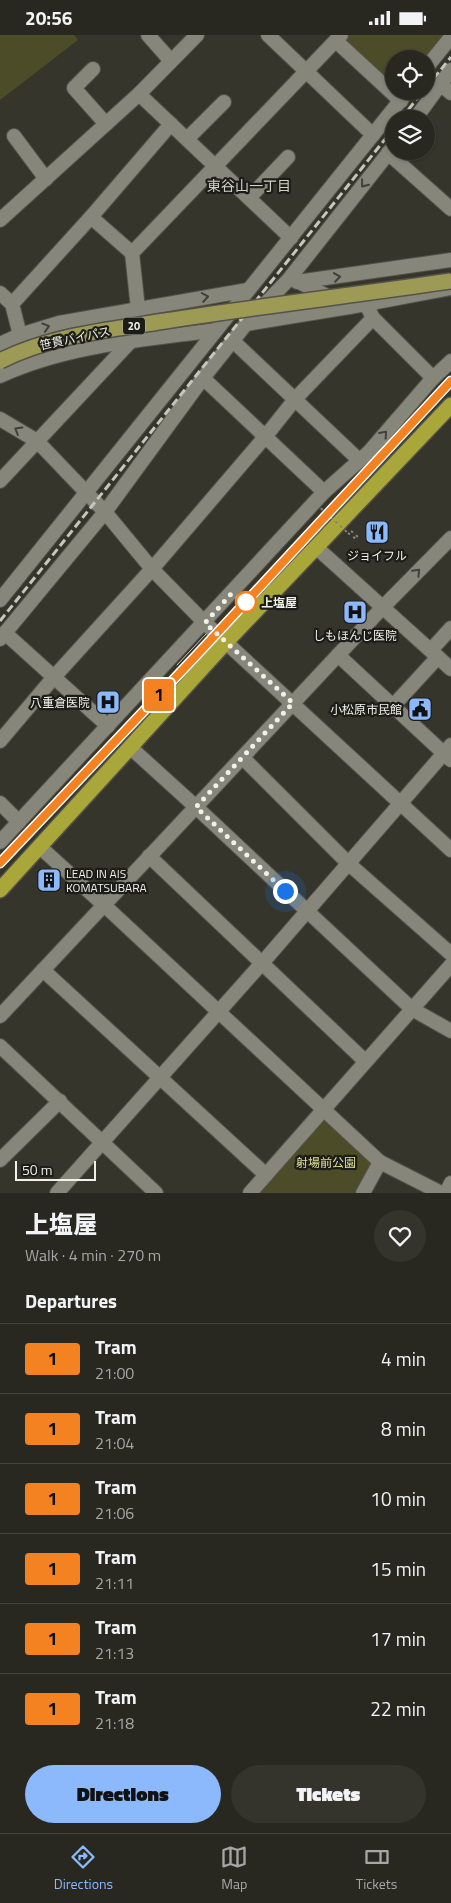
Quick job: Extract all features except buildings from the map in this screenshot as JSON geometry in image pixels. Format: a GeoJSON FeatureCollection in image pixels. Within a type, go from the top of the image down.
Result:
{"type":"FeatureCollection","features":[{"type":"Feature","properties":{"kind":"highway"},"geometry":{"type":"LineString","coordinates":[[0,891],[226,642],[451,405]]}},
{"type":"Feature","properties":{"kind":"main road","name":"笹貫バイパス"},"geometry":{"type":"LineString","coordinates":[[272,304],[378,282],[451,272]]}},
{"type":"Feature","properties":{"kind":"main road","name":"笹貫バイパス"},"geometry":{"type":"LineString","coordinates":[[0,361],[39,345],[82,334],[272,304],[451,281]]}},
{"type":"Feature","properties":{"kind":"street"},"geometry":{"type":"LineString","coordinates":[[148,35],[171,61]]}},
{"type":"Feature","properties":{"kind":"street"},"geometry":{"type":"LineString","coordinates":[[2,216],[139,95],[197,35]]}},
{"type":"Feature","properties":{"kind":"street"},"geometry":{"type":"LineString","coordinates":[[268,35],[373,135]]}},
{"type":"Feature","properties":{"kind":"street"},"geometry":{"type":"LineString","coordinates":[[435,57],[451,37]]}},
{"type":"Feature","properties":{"kind":"street"},"geometry":{"type":"LineString","coordinates":[[132,253],[339,38],[385,79]]}},
{"type":"Feature","properties":{"kind":"street"},"geometry":{"type":"LineString","coordinates":[[93,69],[74,88],[106,124]]}},
{"type":"Feature","properties":{"kind":"street"},"geometry":{"type":"LineString","coordinates":[[424,110],[446,89],[451,70]]}},
{"type":"Feature","properties":{"kind":"street"},"geometry":{"type":"LineString","coordinates":[[139,95],[291,238]]}},
{"type":"Feature","properties":{"kind":"street"},"geometry":{"type":"LineString","coordinates":[[0,600],[401,100]]}},
{"type":"Feature","properties":{"kind":"street"},"geometry":{"type":"LineString","coordinates":[[187,139],[224,102]]}},
{"type":"Feature","properties":{"kind":"street"},"geometry":{"type":"LineString","coordinates":[[12,304],[91,217],[171,124]]}},
{"type":"Feature","properties":{"kind":"street"},"geometry":{"type":"LineString","coordinates":[[14,136],[46,179]]}},
{"type":"Feature","properties":{"kind":"street"},"geometry":{"type":"LineString","coordinates":[[249,198],[288,157]]}},
{"type":"Feature","properties":{"kind":"street"},"geometry":{"type":"LineString","coordinates":[[108,726],[54,677],[2,636],[105,512],[232,341],[246,324],[294,281],[385,158]]}},
{"type":"Feature","properties":{"kind":"street"},"geometry":{"type":"LineString","coordinates":[[401,160],[451,209]]}},
{"type":"Feature","properties":{"kind":"street"},"geometry":{"type":"LineString","coordinates":[[0,481],[131,341],[138,309],[132,253],[91,217]]}},
{"type":"Feature","properties":{"kind":"street"},"geometry":{"type":"LineString","coordinates":[[294,281],[451,260]]}},
{"type":"Feature","properties":{"kind":"street"},"geometry":{"type":"LineString","coordinates":[[294,281],[349,307]]}},
{"type":"Feature","properties":{"kind":"street"},"geometry":{"type":"LineString","coordinates":[[246,324],[451,288]]}},
{"type":"Feature","properties":{"kind":"street"},"geometry":{"type":"LineString","coordinates":[[0,344],[20,335],[59,323],[248,290]]}},
{"type":"Feature","properties":{"kind":"street"},"geometry":{"type":"LineString","coordinates":[[0,293],[12,304],[20,335]]}},
{"type":"Feature","properties":{"kind":"street"},"geometry":{"type":"LineString","coordinates":[[366,304],[373,319],[433,378]]}},
{"type":"Feature","properties":{"kind":"street"},"geometry":{"type":"LineString","coordinates":[[0,741],[54,677],[152,569],[296,398],[373,319]]}},
{"type":"Feature","properties":{"kind":"street"},"geometry":{"type":"LineString","coordinates":[[0,376],[29,363],[67,352],[131,341],[216,330]]}},
{"type":"Feature","properties":{"kind":"street"},"geometry":{"type":"LineString","coordinates":[[232,341],[296,398],[360,460]]}},
{"type":"Feature","properties":{"kind":"street"},"geometry":{"type":"LineString","coordinates":[[0,842],[205,623],[324,492],[360,460],[433,378],[451,361]]}},
{"type":"Feature","properties":{"kind":"street"},"geometry":{"type":"LineString","coordinates":[[203,378],[324,492]]}},
{"type":"Feature","properties":{"kind":"street"},"geometry":{"type":"LineString","coordinates":[[0,419],[37,441],[105,512],[152,569],[205,623],[451,850]]}},
{"type":"Feature","properties":{"kind":"street"},"geometry":{"type":"LineString","coordinates":[[0,1016],[383,607],[451,538]]}},
{"type":"Feature","properties":{"kind":"street"},"geometry":{"type":"LineString","coordinates":[[317,548],[451,669]]}},
{"type":"Feature","properties":{"kind":"street"},"geometry":{"type":"LineString","coordinates":[[394,706],[434,654],[451,628]]}},
{"type":"Feature","properties":{"kind":"street"},"geometry":{"type":"LineString","coordinates":[[57,1193],[349,864],[399,803],[448,753],[338,655]]}},
{"type":"Feature","properties":{"kind":"street"},"geometry":{"type":"LineString","coordinates":[[131,748],[412,1009],[451,1031]]}},
{"type":"Feature","properties":{"kind":"street"},"geometry":{"type":"LineString","coordinates":[[243,758],[349,864],[451,954]]}},
{"type":"Feature","properties":{"kind":"street"},"geometry":{"type":"LineString","coordinates":[[0,803],[19,822]]}},
{"type":"Feature","properties":{"kind":"street"},"geometry":{"type":"LineString","coordinates":[[40,847],[380,1162],[441,1193]]}},
{"type":"Feature","properties":{"kind":"street"},"geometry":{"type":"LineString","coordinates":[[150,856],[365,1061]]}},
{"type":"Feature","properties":{"kind":"street"},"geometry":{"type":"LineString","coordinates":[[250,1193],[451,965]]}},
{"type":"Feature","properties":{"kind":"street"},"geometry":{"type":"LineString","coordinates":[[43,970],[266,1175]]}},
{"type":"Feature","properties":{"kind":"street"},"geometry":{"type":"LineString","coordinates":[[0,1046],[156,1193]]}},
{"type":"Feature","properties":{"kind":"street"},"geometry":{"type":"LineString","coordinates":[[0,1160],[60,1101]]}},
{"type":"Feature","properties":{"kind":"street"},"geometry":{"type":"LineString","coordinates":[[363,1193],[380,1162]]}},
{"type":"Feature","properties":{"kind":"street"},"geometry":{"type":"LineString","coordinates":[[446,1193],[451,1183]]}},
{"type":"Feature","properties":{"kind":"path"},"geometry":{"type":"LineString","coordinates":[[316,504],[349,531]]}},
{"type":"Feature","properties":{"kind":"green space"},"geometry":{"type":"Polygon","coordinates":[[[0,35],[74,35],[78,40],[0,100],[0,35]]]}},
{"type":"Feature","properties":{"kind":"green space"},"geometry":{"type":"Polygon","coordinates":[[[347,35],[448,35],[434,50],[385,50],[385,83],[343,39],[347,35]]]}},
{"type":"Feature","properties":{"kind":"green space","name":"射場前公園"},"geometry":{"type":"Polygon","coordinates":[[[323,1117],[374,1164],[360,1193],[256,1193],[323,1117]]]}},
{"type":"Feature","properties":{"kind":"tram line"},"geometry":{"type":"LineString","coordinates":[[0,863],[193,659],[451,381]]}},
{"type":"Feature","properties":{"kind":"tram line","name":"1"},"geometry":{"type":"LineString","coordinates":[[0,863],[193,659],[451,381]]}},
{"type":"Feature","properties":{"kind":"tram line"},"geometry":{"type":"LineString","coordinates":[[177,665],[206,634]]}},
{"type":"Feature","properties":{"kind":"railway"},"geometry":{"type":"LineString","coordinates":[[435,77],[451,57]]}},
{"type":"Feature","properties":{"kind":"railway"},"geometry":{"type":"LineString","coordinates":[[408,110],[416,100]]}},
{"type":"Feature","properties":{"kind":"railway"},"geometry":{"type":"LineString","coordinates":[[0,621],[385,139]]}},
{"type":"Feature","properties":{"kind":"place","name":"ジョイフル"},"geometry":{"type":"Point","coordinates":[377,532]}},
{"type":"Feature","properties":{"kind":"place","name":"上塩屋"},"geometry":{"type":"Point","coordinates":[246,602]}},
{"type":"Feature","properties":{"kind":"place","name":"しもほんじ医院"},"geometry":{"type":"Point","coordinates":[355,612]}},
{"type":"Feature","properties":{"kind":"place","name":"八重倉医院"},"geometry":{"type":"Point","coordinates":[108,702]}},
{"type":"Feature","properties":{"kind":"place","name":"小松原市民館"},"geometry":{"type":"Point","coordinates":[420,709]}},
{"type":"Feature","properties":{"kind":"place","name":"LEAD IN AIS KOMATSUBARA"},"geometry":{"type":"Point","coordinates":[49,880]}},
{"type":"Feature","properties":{"kind":"district","name":"東谷山一丁目"},"geometry":{"type":"Point","coordinates":[249,185]}},
{"type":"Feature","properties":{"kind":"route"},"geometry":{"type":"LineString","coordinates":[[246,602],[231,594],[205,623],[293,703],[196,807],[285,891]]}}]}
